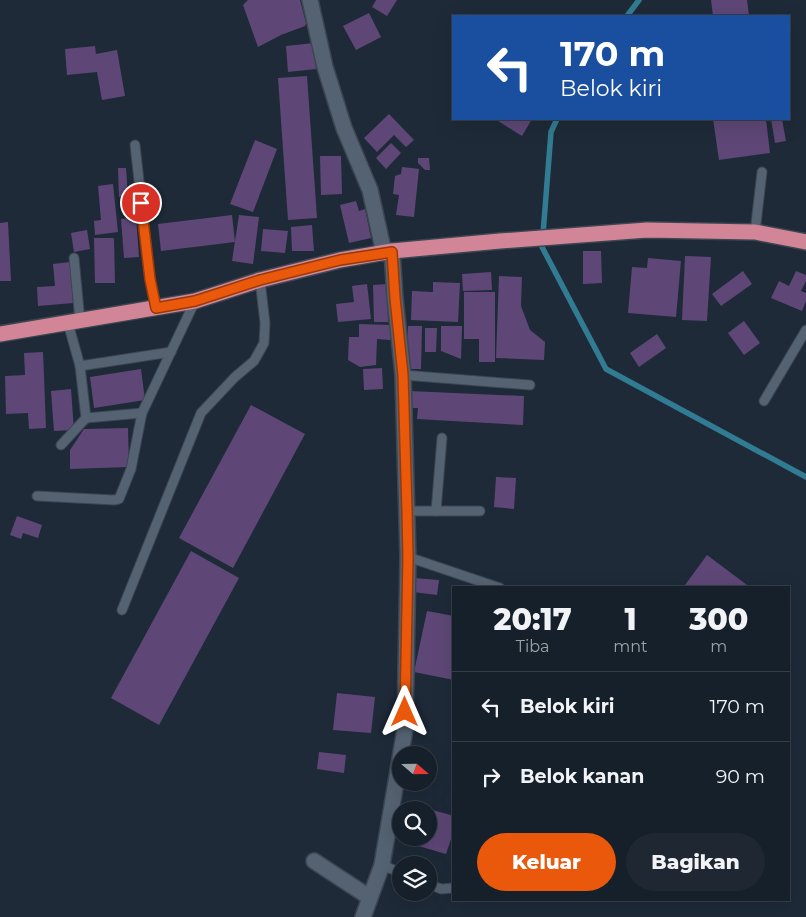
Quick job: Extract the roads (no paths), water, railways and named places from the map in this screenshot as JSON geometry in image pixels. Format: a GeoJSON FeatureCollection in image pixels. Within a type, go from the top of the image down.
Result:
{"type":"FeatureCollection","features":[{"type":"Feature","properties":{"kind":"highway"},"geometry":{"type":"LineString","coordinates":[[0,334],[195,301],[260,280],[340,260],[388,252],[500,241],[648,230],[755,232],[806,242]]}},
{"type":"Feature","properties":{"kind":"street"},"geometry":{"type":"LineString","coordinates":[[310,0],[325,67],[344,128],[370,190],[388,252],[403,375],[408,557],[405,729],[382,865],[363,917]]}},
{"type":"Feature","properties":{"kind":"street"},"geometry":{"type":"LineString","coordinates":[[314,862],[370,897]]}},
{"type":"Feature","properties":{"kind":"lane"},"geometry":{"type":"LineString","coordinates":[[135,146],[150,279],[156,308]]}},
{"type":"Feature","properties":{"kind":"lane"},"geometry":{"type":"LineString","coordinates":[[755,232],[762,172]]}},
{"type":"Feature","properties":{"kind":"lane"},"geometry":{"type":"LineString","coordinates":[[74,258],[74,322],[86,418]]}},
{"type":"Feature","properties":{"kind":"lane"},"geometry":{"type":"LineString","coordinates":[[122,610],[201,413],[234,377],[254,361],[264,343],[265,323],[260,280]]}},
{"type":"Feature","properties":{"kind":"lane"},"geometry":{"type":"LineString","coordinates":[[37,496],[119,499],[131,469],[142,413],[195,301]]}},
{"type":"Feature","properties":{"kind":"lane"},"geometry":{"type":"LineString","coordinates":[[764,401],[806,330]]}},
{"type":"Feature","properties":{"kind":"lane"},"geometry":{"type":"LineString","coordinates":[[80,366],[171,352]]}},
{"type":"Feature","properties":{"kind":"lane"},"geometry":{"type":"LineString","coordinates":[[403,375],[530,385]]}},
{"type":"Feature","properties":{"kind":"lane"},"geometry":{"type":"LineString","coordinates":[[61,445],[86,418],[142,413]]}},
{"type":"Feature","properties":{"kind":"lane"},"geometry":{"type":"LineString","coordinates":[[436,511],[442,438]]}},
{"type":"Feature","properties":{"kind":"lane"},"geometry":{"type":"LineString","coordinates":[[407,511],[480,511]]}},
{"type":"Feature","properties":{"kind":"lane"},"geometry":{"type":"LineString","coordinates":[[408,557],[494,586]]}},
{"type":"Feature","properties":{"kind":"lane"},"geometry":{"type":"LineString","coordinates":[[382,865],[392,869]]}},
{"type":"Feature","properties":{"kind":"lane"},"geometry":{"type":"LineString","coordinates":[[437,887],[452,888]]}},
{"type":"Feature","properties":{"kind":"waterway"},"geometry":{"type":"LineString","coordinates":[[628,15],[639,0]]}},
{"type":"Feature","properties":{"kind":"waterway"},"geometry":{"type":"LineString","coordinates":[[557,120],[551,132],[542,247],[606,369],[806,477]]}}]}
